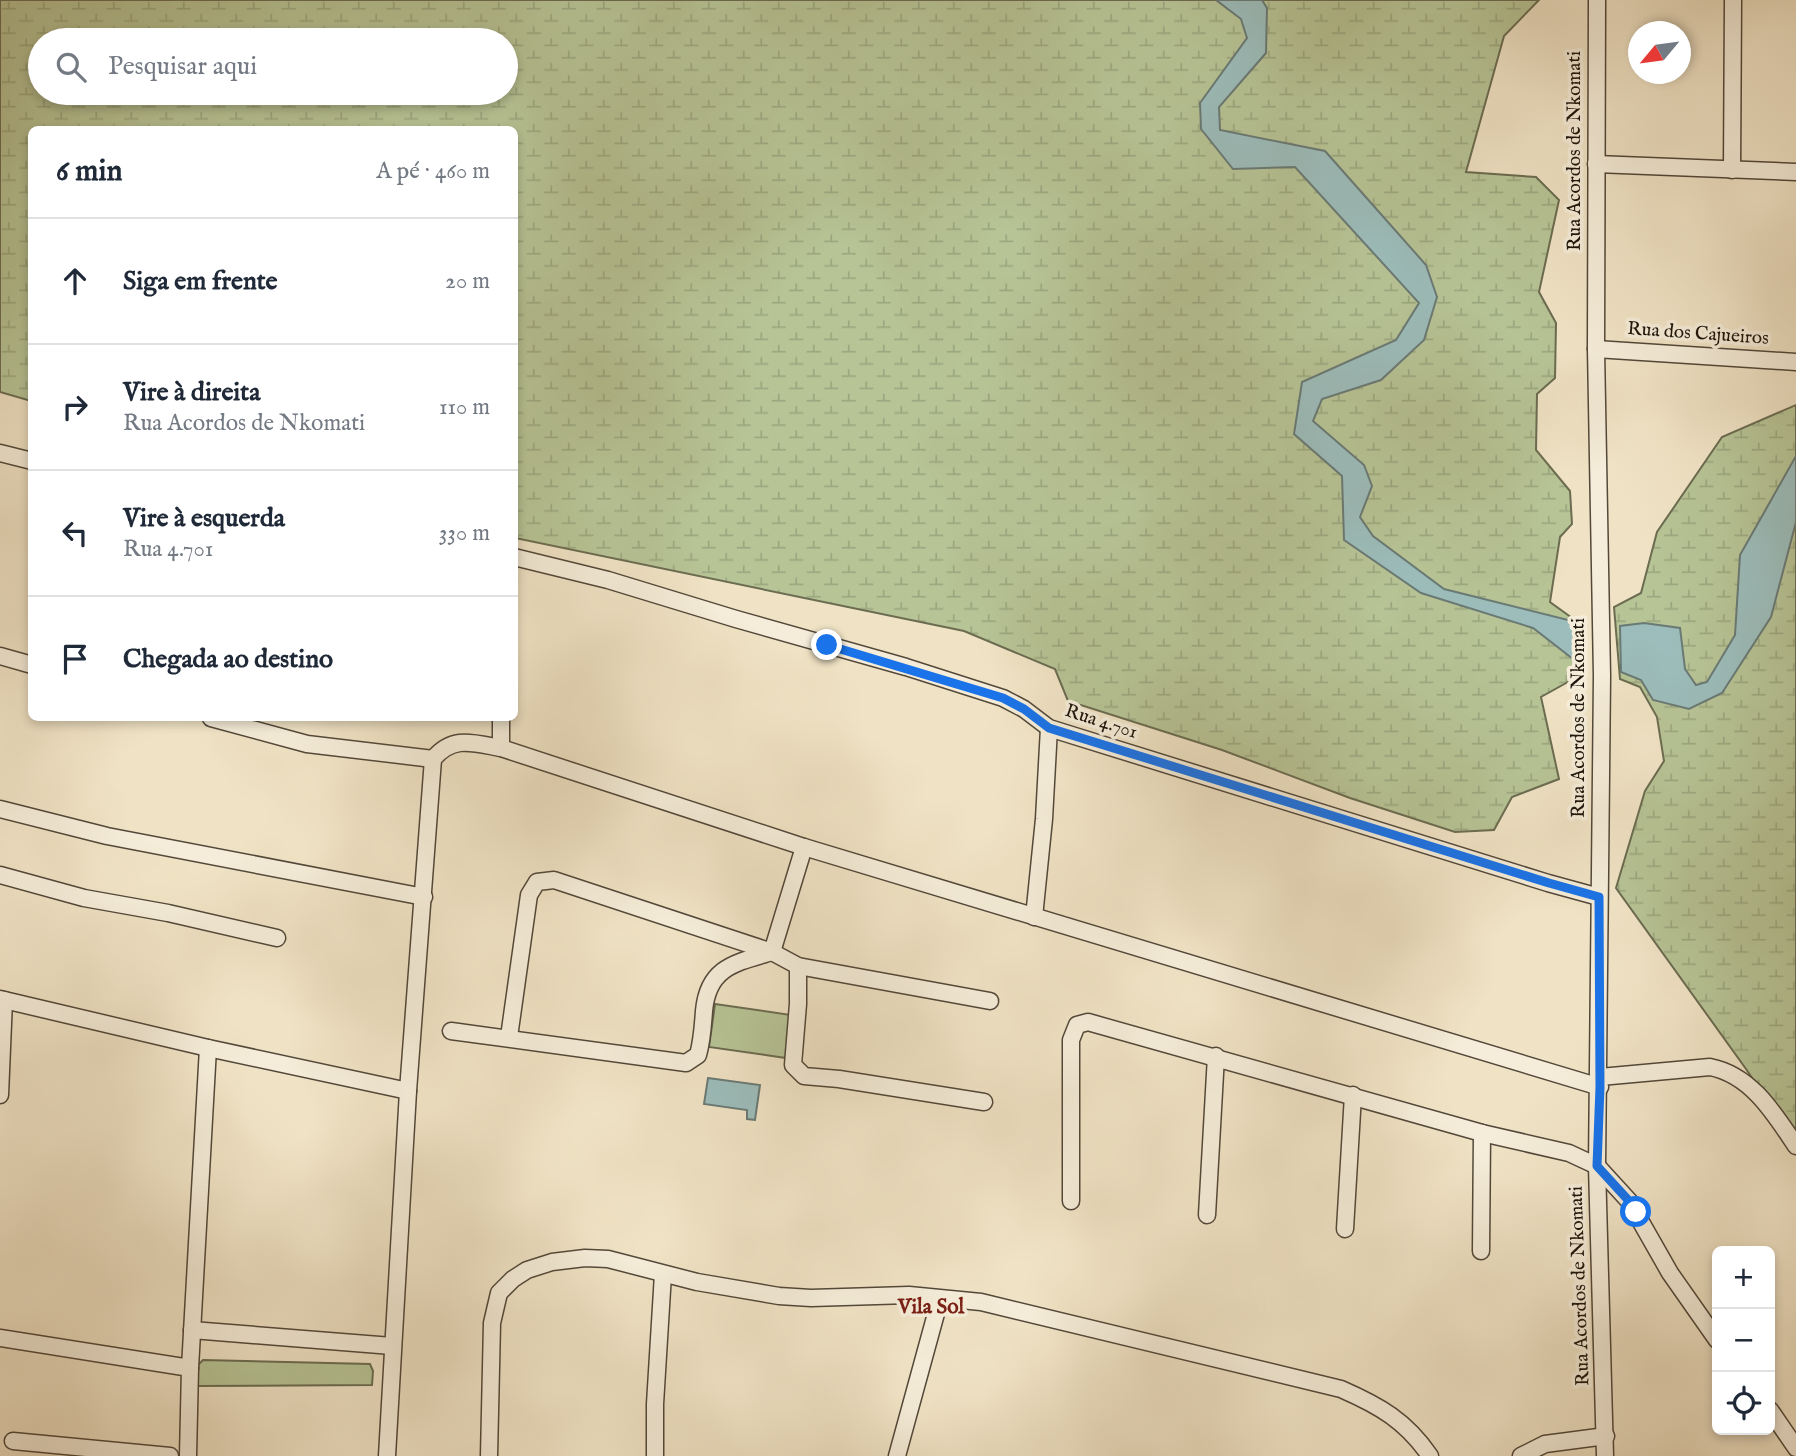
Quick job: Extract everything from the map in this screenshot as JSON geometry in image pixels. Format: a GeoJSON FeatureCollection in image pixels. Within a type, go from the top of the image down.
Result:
{"type":"FeatureCollection","features":[{"type":"Feature","properties":{"kind":"street","name":"Rua Acordos de Nkomati"},"geometry":{"type":"LineString","coordinates":[[1597,0],[1596,349],[1602,676],[1600,1082],[1597,1166],[1605,1456]]}},
{"type":"Feature","properties":{"kind":"street"},"geometry":{"type":"LineString","coordinates":[[1732,170],[1733,0]]}},
{"type":"Feature","properties":{"kind":"street"},"geometry":{"type":"LineString","coordinates":[[1596,164],[1796,172]]}},
{"type":"Feature","properties":{"kind":"street","name":"Rua dos Cajueiros"},"geometry":{"type":"LineString","coordinates":[[1596,349],[1796,362]]}},
{"type":"Feature","properties":{"kind":"street"},"geometry":{"type":"LineString","coordinates":[[0,453],[28,460]]}},
{"type":"Feature","properties":{"kind":"street","name":"Rua 4.701"},"geometry":{"type":"LineString","coordinates":[[518,558],[608,580],[906,667],[1003,698],[1024,709],[1049,728],[1599,897]]}},
{"type":"Feature","properties":{"kind":"street"},"geometry":{"type":"LineString","coordinates":[[0,656],[28,664]]}},
{"type":"Feature","properties":{"kind":"street"},"geometry":{"type":"LineString","coordinates":[[222,721],[307,744],[433,759]]}},
{"type":"Feature","properties":{"kind":"street"},"geometry":{"type":"LineString","coordinates":[[500,748],[501,721]]}},
{"type":"Feature","properties":{"kind":"street"},"geometry":{"type":"LineString","coordinates":[[1034,917],[1044,819],[1049,728]]}},
{"type":"Feature","properties":{"kind":"street"},"geometry":{"type":"LineString","coordinates":[[387,1456],[408,1091],[433,759],[440,750],[463,741],[500,748],[804,847],[1034,917],[1600,1082],[1710,1067],[1727,1070],[1747,1083],[1796,1146]]}},
{"type":"Feature","properties":{"kind":"street"},"geometry":{"type":"LineString","coordinates":[[0,809],[107,836],[424,897]]}},
{"type":"Feature","properties":{"kind":"street"},"geometry":{"type":"LineString","coordinates":[[772,952],[804,847]]}},
{"type":"Feature","properties":{"kind":"street"},"geometry":{"type":"LineString","coordinates":[[0,876],[84,898],[168,913],[278,938]]}},
{"type":"Feature","properties":{"kind":"street"},"geometry":{"type":"LineString","coordinates":[[509,1037],[529,895],[532,887],[542,881],[554,880],[772,952],[798,966],[990,1001]]}},
{"type":"Feature","properties":{"kind":"street"},"geometry":{"type":"LineString","coordinates":[[452,1031],[686,1063],[698,1055],[705,999],[713,978],[725,968],[772,952]]}},
{"type":"Feature","properties":{"kind":"street"},"geometry":{"type":"LineString","coordinates":[[798,966],[799,1004],[793,1065],[799,1073],[804,1076],[984,1101]]}},
{"type":"Feature","properties":{"kind":"street"},"geometry":{"type":"LineString","coordinates":[[0,1095],[2,999],[208,1048],[408,1091]]}},
{"type":"Feature","properties":{"kind":"street"},"geometry":{"type":"LineString","coordinates":[[1071,1201],[1071,1040],[1077,1025],[1088,1022],[1482,1133],[1569,1153],[1597,1166],[1629,1201],[1670,1273],[1712,1333]]}},
{"type":"Feature","properties":{"kind":"street"},"geometry":{"type":"LineString","coordinates":[[188,1456],[190,1368],[208,1048]]}},
{"type":"Feature","properties":{"kind":"street"},"geometry":{"type":"LineString","coordinates":[[1208,1215],[1216,1056]]}},
{"type":"Feature","properties":{"kind":"street"},"geometry":{"type":"LineString","coordinates":[[1345,1229],[1353,1095]]}},
{"type":"Feature","properties":{"kind":"street"},"geometry":{"type":"LineString","coordinates":[[1481,1251],[1482,1133]]}},
{"type":"Feature","properties":{"kind":"street"},"geometry":{"type":"LineString","coordinates":[[489,1456],[492,1323],[499,1293],[527,1270],[552,1262],[585,1258],[608,1259],[727,1289],[779,1296],[909,1295],[981,1302],[1341,1389],[1385,1410],[1405,1425],[1430,1456]]}},
{"type":"Feature","properties":{"kind":"street"},"geometry":{"type":"LineString","coordinates":[[655,1456],[655,1404],[663,1275]]}},
{"type":"Feature","properties":{"kind":"street"},"geometry":{"type":"LineString","coordinates":[[897,1456],[940,1299]]}},
{"type":"Feature","properties":{"kind":"street"},"geometry":{"type":"LineString","coordinates":[[192,1330],[392,1346]]}},
{"type":"Feature","properties":{"kind":"street"},"geometry":{"type":"LineString","coordinates":[[0,1338],[190,1368]]}},
{"type":"Feature","properties":{"kind":"street"},"geometry":{"type":"LineString","coordinates":[[1775,1417],[1796,1448]]}},
{"type":"Feature","properties":{"kind":"street"},"geometry":{"type":"LineString","coordinates":[[1521,1456],[1545,1444],[1606,1436]]}},
{"type":"Feature","properties":{"kind":"street"},"geometry":{"type":"LineString","coordinates":[[13,1441],[170,1456]]}},
{"type":"Feature","properties":{"kind":"green space"},"geometry":{"type":"Polygon","coordinates":[[[0,0],[1539,0],[1504,36],[1466,172],[1536,177],[1559,200],[1539,292],[1556,323],[1555,378],[1537,394],[1536,450],[1570,491],[1572,524],[1560,537],[1550,602],[1579,623],[1577,677],[1541,697],[1559,779],[1512,797],[1494,830],[1455,832],[1350,798],[1222,750],[1068,701],[1055,669],[964,631],[518,539],[518,126],[28,126],[28,400],[0,392],[0,0]]]}},
{"type":"Feature","properties":{"kind":"green space"},"geometry":{"type":"Polygon","coordinates":[[[1796,405],[1796,1143],[1616,888],[1645,791],[1664,761],[1657,717],[1640,687],[1620,679],[1614,607],[1641,593],[1657,532],[1722,437],[1796,405]]]}},
{"type":"Feature","properties":{"kind":"green space"},"geometry":{"type":"Polygon","coordinates":[[[715,1004],[791,1015],[786,1058],[709,1047],[715,1004]]]}},
{"type":"Feature","properties":{"kind":"green space"},"geometry":{"type":"Polygon","coordinates":[[[203,1360],[370,1364],[373,1371],[372,1385],[196,1386],[197,1366],[203,1360]]]}},
{"type":"Feature","properties":{"kind":"water"},"geometry":{"type":"Polygon","coordinates":[[[1216,0],[1262,0],[1267,8],[1266,53],[1219,107],[1220,130],[1325,151],[1426,265],[1437,297],[1424,340],[1381,380],[1322,399],[1313,421],[1364,465],[1372,486],[1360,517],[1373,536],[1444,589],[1584,624],[1582,666],[1533,628],[1421,593],[1344,540],[1342,476],[1294,434],[1302,382],[1396,340],[1419,303],[1295,167],[1233,169],[1201,129],[1200,103],[1247,38],[1241,19],[1216,0]]]}},
{"type":"Feature","properties":{"kind":"water"},"geometry":{"type":"Polygon","coordinates":[[[1796,456],[1796,522],[1771,617],[1722,693],[1689,709],[1653,700],[1641,680],[1621,672],[1620,626],[1644,623],[1680,628],[1685,669],[1696,685],[1707,682],[1735,635],[1740,555],[1796,456]]]}},
{"type":"Feature","properties":{"kind":"water"},"geometry":{"type":"Polygon","coordinates":[[[708,1078],[760,1085],[755,1120],[747,1119],[747,1110],[704,1104],[708,1078]]]}},
{"type":"Feature","properties":{"kind":"district","name":"Vila Sol"},"geometry":{"type":"Point","coordinates":[931,1307]}},
{"type":"Feature","properties":{"kind":"route"},"geometry":{"type":"LineString","coordinates":[[827,645],[1003,698],[1024,709],[1049,728],[1599,897],[1600,1087],[1597,1166],[1636,1212]]}}]}
